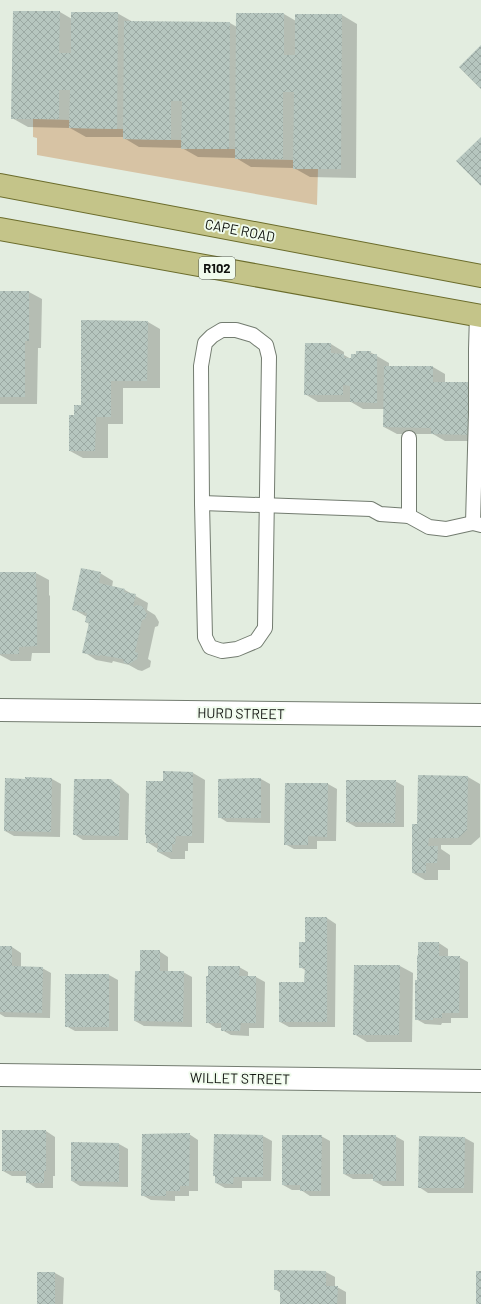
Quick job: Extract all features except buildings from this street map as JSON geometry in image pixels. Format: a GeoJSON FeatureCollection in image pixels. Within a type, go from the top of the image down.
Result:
{"type":"FeatureCollection","features":[{"type":"Feature","properties":{"kind":"main road","name":"CAPE ROAD"},"geometry":{"type":"LineString","coordinates":[[0,185],[481,276]]}},
{"type":"Feature","properties":{"kind":"main road","name":"R102"},"geometry":{"type":"LineString","coordinates":[[0,229],[479,316]]}},
{"type":"Feature","properties":{"kind":"street","name":"HURD STREET"},"geometry":{"type":"LineString","coordinates":[[0,710],[481,715]]}},
{"type":"Feature","properties":{"kind":"street","name":"WILLET STREET"},"geometry":{"type":"LineString","coordinates":[[0,1076],[481,1081]]}},
{"type":"Feature","properties":{"kind":"lane"},"geometry":{"type":"LineString","coordinates":[[202,503],[267,504],[371,509],[380,514],[409,516],[429,527],[446,529],[477,524],[476,349],[479,316]]}},
{"type":"Feature","properties":{"kind":"lane"},"geometry":{"type":"LineString","coordinates":[[222,330],[236,330],[253,335],[266,345],[269,357],[267,504],[265,628],[256,641],[237,649],[222,651],[210,647],[205,638],[201,366],[205,343],[212,336],[222,330]]}},
{"type":"Feature","properties":{"kind":"lane"},"geometry":{"type":"LineString","coordinates":[[409,438],[409,516]]}},
{"type":"Feature","properties":{"kind":"shaded area"},"geometry":{"type":"Polygon","coordinates":[[[33,119],[70,120],[70,128],[123,129],[123,139],[182,140],[182,149],[235,149],[235,159],[293,160],[293,169],[318,169],[317,205],[37,155],[37,138],[33,137],[33,119]]]}}]}
